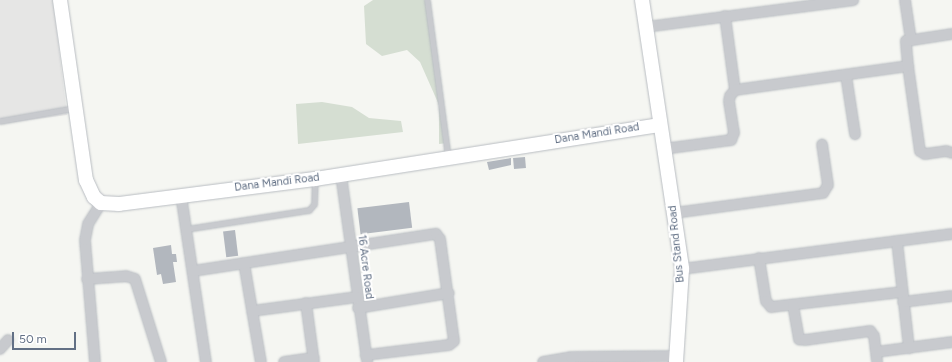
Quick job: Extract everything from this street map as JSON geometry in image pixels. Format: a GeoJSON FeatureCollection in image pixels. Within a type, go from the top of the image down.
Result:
{"type":"FeatureCollection","features":[{"type":"Feature","properties":{"kind":"street"},"geometry":{"type":"LineString","coordinates":[[60,0],[86,180],[94,198],[101,203],[86,232],[87,279],[95,362]]}},
{"type":"Feature","properties":{"kind":"street","name":"Bus Stand Road"},"geometry":{"type":"LineString","coordinates":[[642,0],[666,175],[674,213],[682,269],[673,359]]}},
{"type":"Feature","properties":{"kind":"street"},"geometry":{"type":"LineString","coordinates":[[646,27],[854,0]]}},
{"type":"Feature","properties":{"kind":"street"},"geometry":{"type":"LineString","coordinates":[[905,0],[911,40]]}},
{"type":"Feature","properties":{"kind":"street"},"geometry":{"type":"LineString","coordinates":[[725,16],[735,90]]}},
{"type":"Feature","properties":{"kind":"street"},"geometry":{"type":"LineString","coordinates":[[952,34],[905,42],[920,151],[925,154],[946,151],[952,153]]}},
{"type":"Feature","properties":{"kind":"street"},"geometry":{"type":"LineString","coordinates":[[663,149],[731,140],[734,132],[729,101],[730,96],[735,90],[908,66]]}},
{"type":"Feature","properties":{"kind":"street"},"geometry":{"type":"LineString","coordinates":[[846,74],[855,134]]}},
{"type":"Feature","properties":{"kind":"street","name":"Dana Mandi Road"},"geometry":{"type":"LineString","coordinates":[[101,203],[119,204],[316,179],[660,125]]}},
{"type":"Feature","properties":{"kind":"street"},"geometry":{"type":"LineString","coordinates":[[674,213],[823,193],[828,185],[822,144]]}},
{"type":"Feature","properties":{"kind":"street","name":"16 Acre Road"},"geometry":{"type":"LineString","coordinates":[[341,175],[366,359]]}},
{"type":"Feature","properties":{"kind":"street","name":"Bus Stand Road"},"geometry":{"type":"LineString","coordinates":[[666,175],[665,198],[674,281],[673,359]]}},
{"type":"Feature","properties":{"kind":"street"},"geometry":{"type":"LineString","coordinates":[[181,196],[206,362]]}},
{"type":"Feature","properties":{"kind":"street"},"geometry":{"type":"LineString","coordinates":[[193,271],[436,234],[440,240],[455,338],[452,343],[366,359]]}},
{"type":"Feature","properties":{"kind":"street"},"geometry":{"type":"LineString","coordinates":[[682,269],[952,234]]}},
{"type":"Feature","properties":{"kind":"street"},"geometry":{"type":"LineString","coordinates":[[897,241],[909,348]]}},
{"type":"Feature","properties":{"kind":"street"},"geometry":{"type":"LineString","coordinates":[[759,258],[768,305],[775,308],[902,292]]}},
{"type":"Feature","properties":{"kind":"street"},"geometry":{"type":"LineString","coordinates":[[244,263],[261,362]]}},
{"type":"Feature","properties":{"kind":"street"},"geometry":{"type":"LineString","coordinates":[[87,279],[126,276],[135,279],[161,362]]}},
{"type":"Feature","properties":{"kind":"street"},"geometry":{"type":"LineString","coordinates":[[358,308],[449,293]]}},
{"type":"Feature","properties":{"kind":"street"},"geometry":{"type":"LineString","coordinates":[[903,302],[952,296]]}},
{"type":"Feature","properties":{"kind":"street"},"geometry":{"type":"LineString","coordinates":[[252,311],[357,297]]}},
{"type":"Feature","properties":{"kind":"street"},"geometry":{"type":"LineString","coordinates":[[284,362],[314,360],[306,303]]}},
{"type":"Feature","properties":{"kind":"street"},"geometry":{"type":"LineString","coordinates":[[793,305],[798,336],[801,340],[870,331],[874,334],[877,357],[909,348],[952,342]]}},
{"type":"Feature","properties":{"kind":"street"},"geometry":{"type":"LineString","coordinates":[[0,350],[8,340]]}},
{"type":"Feature","properties":{"kind":"street"},"geometry":{"type":"LineString","coordinates":[[544,362],[571,357],[673,359]]}},
{"type":"Feature","properties":{"kind":"lane"},"geometry":{"type":"LineString","coordinates":[[427,0],[448,158]]}},
{"type":"Feature","properties":{"kind":"lane"},"geometry":{"type":"LineString","coordinates":[[0,121],[75,108]]}},
{"type":"Feature","properties":{"kind":"lane"},"geometry":{"type":"LineString","coordinates":[[186,229],[309,210],[314,204],[316,179]]}},
{"type":"Feature","properties":{"kind":"shaded area"},"geometry":{"type":"Polygon","coordinates":[[[0,0],[53,0],[67,115],[0,124],[0,0]]]}},
{"type":"Feature","properties":{"kind":"shaded area"},"geometry":{"type":"Polygon","coordinates":[[[373,0],[427,0],[448,143],[439,144],[439,105],[420,62],[407,50],[382,56],[366,44],[364,6],[373,0]]]}},
{"type":"Feature","properties":{"kind":"shaded area"},"geometry":{"type":"Polygon","coordinates":[[[322,102],[352,107],[369,118],[401,121],[403,132],[298,144],[296,104],[322,102]]]}},
{"type":"Feature","properties":{"kind":"building"},"geometry":{"type":"Polygon","coordinates":[[[525,157],[526,168],[514,169],[513,158],[525,157]]]}},
{"type":"Feature","properties":{"kind":"building"},"geometry":{"type":"Polygon","coordinates":[[[511,158],[511,165],[489,170],[487,162],[511,158]]]}},
{"type":"Feature","properties":{"kind":"building"},"geometry":{"type":"Polygon","coordinates":[[[409,202],[412,228],[361,234],[357,208],[409,202]]]}},
{"type":"Feature","properties":{"kind":"building"},"geometry":{"type":"Polygon","coordinates":[[[235,230],[238,256],[226,257],[223,231],[235,230]]]}},
{"type":"Feature","properties":{"kind":"building"},"geometry":{"type":"Polygon","coordinates":[[[171,245],[172,254],[176,254],[177,262],[173,262],[176,282],[163,284],[161,274],[157,275],[153,248],[171,245]]]}}]}
